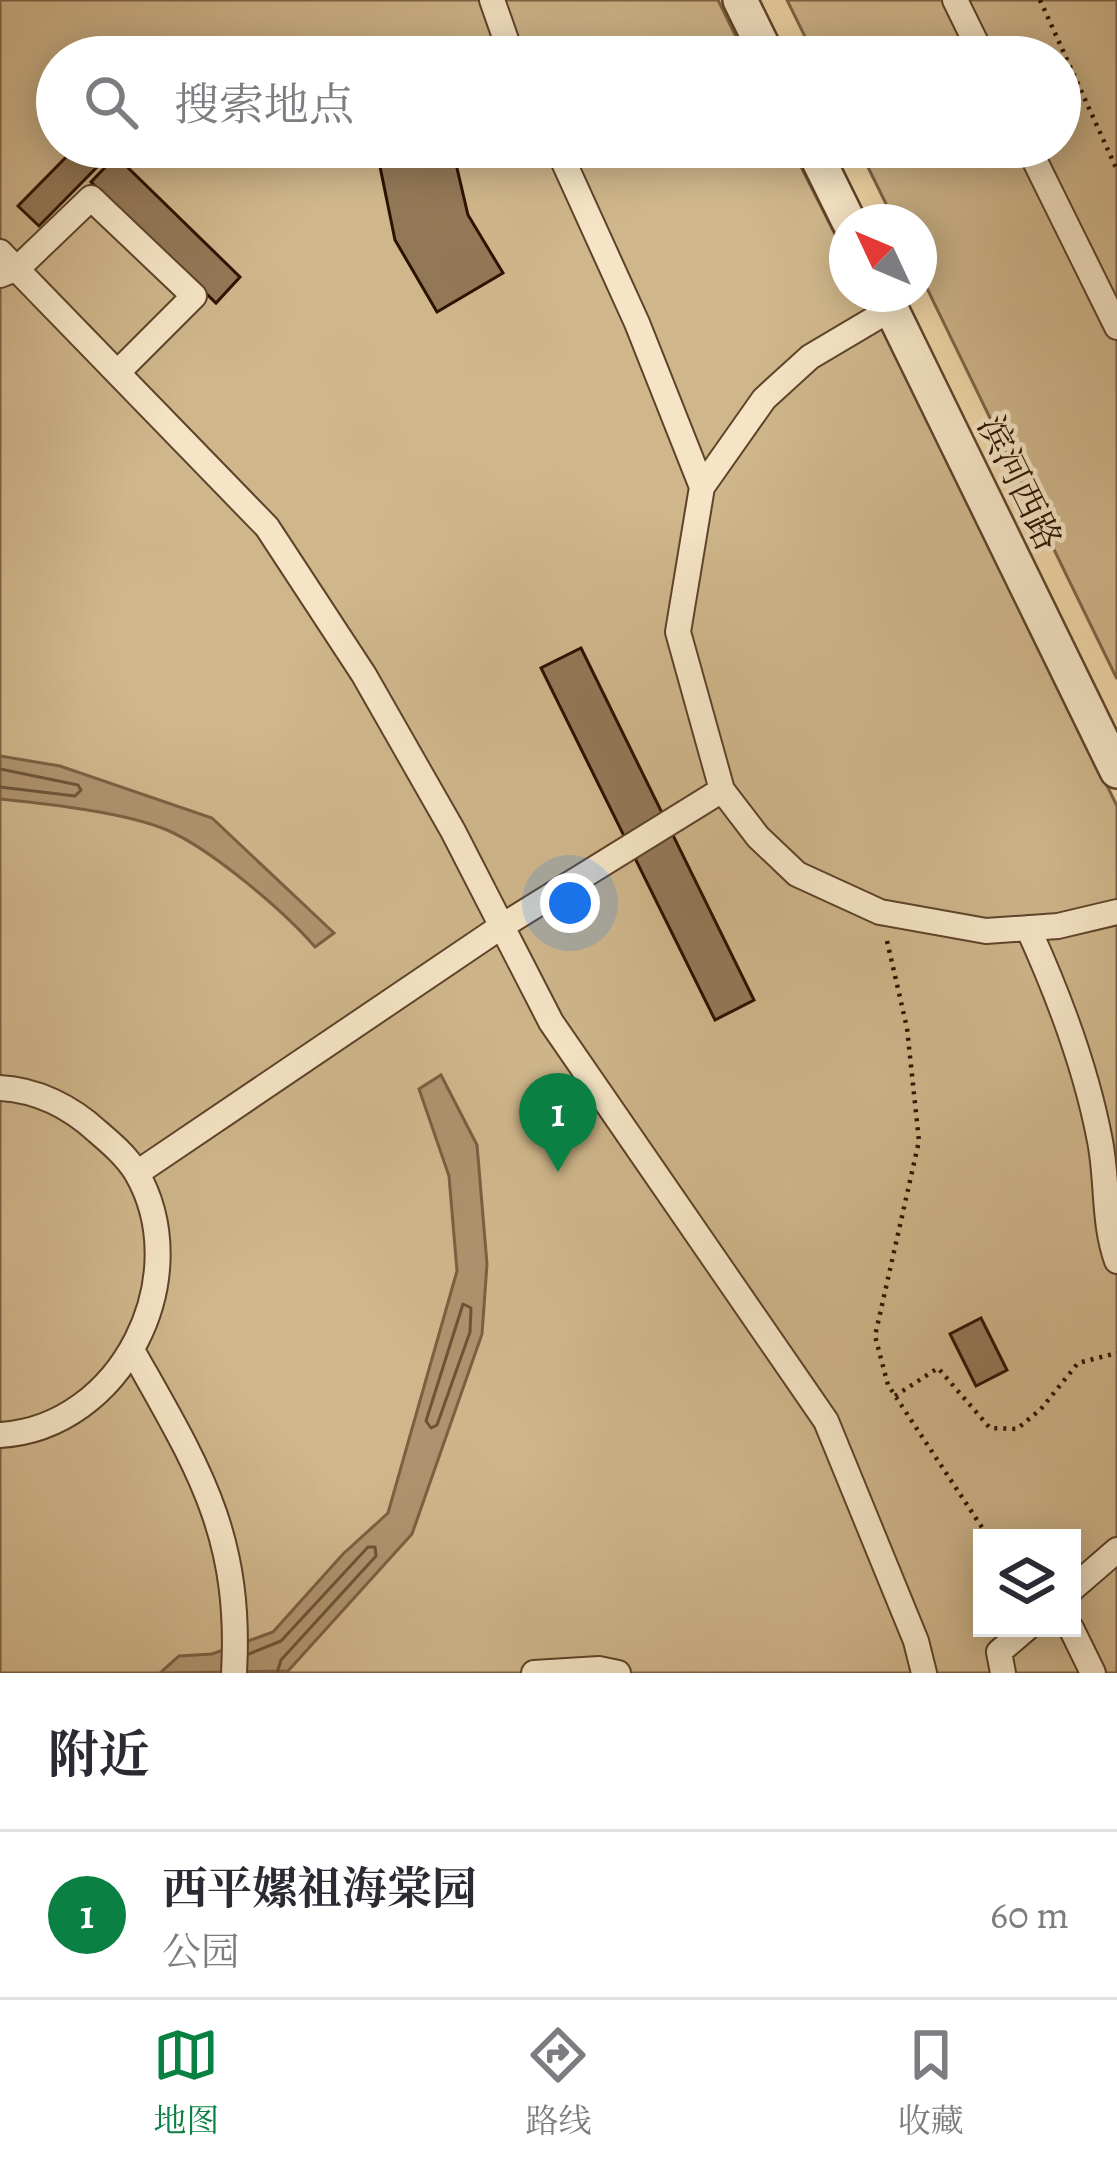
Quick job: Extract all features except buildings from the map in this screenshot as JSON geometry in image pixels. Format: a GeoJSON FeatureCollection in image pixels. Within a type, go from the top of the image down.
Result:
{"type":"FeatureCollection","features":[{"type":"Feature","properties":{"kind":"street"},"geometry":{"type":"LineString","coordinates":[[492,0],[505,36]]}},
{"type":"Feature","properties":{"kind":"street"},"geometry":{"type":"LineString","coordinates":[[740,0],[758,36]]}},
{"type":"Feature","properties":{"kind":"street"},"geometry":{"type":"LineString","coordinates":[[955,0],[973,36]]}},
{"type":"Feature","properties":{"kind":"street"},"geometry":{"type":"LineString","coordinates":[[567,168],[637,323],[702,487]]}},
{"type":"Feature","properties":{"kind":"street"},"geometry":{"type":"LineString","coordinates":[[822,168],[840,204]]}},
{"type":"Feature","properties":{"kind":"street"},"geometry":{"type":"LineString","coordinates":[[1038,168],[1117,327]]}},
{"type":"Feature","properties":{"kind":"street"},"geometry":{"type":"LineString","coordinates":[[118,372],[194,296],[91,198],[6,265],[118,372],[267,527],[364,675],[453,831],[551,1022],[826,1421],[916,1641],[924,1673]]}},
{"type":"Feature","properties":{"kind":"street"},"geometry":{"type":"LineString","coordinates":[[874,312],[810,357],[764,399],[702,487],[678,632],[722,790],[758,837],[797,874],[880,912],[986,931],[1058,926],[1117,911]]}},
{"type":"Feature","properties":{"kind":"street","name":"滨河西路"},"geometry":{"type":"LineString","coordinates":[[893,312],[1117,771]]}},
{"type":"Feature","properties":{"kind":"street"},"geometry":{"type":"LineString","coordinates":[[136,1173],[502,926],[722,790]]}},
{"type":"Feature","properties":{"kind":"street"},"geometry":{"type":"LineString","coordinates":[[1028,928],[1063,1007],[1101,1142],[1110,1242],[1117,1261]]}},
{"type":"Feature","properties":{"kind":"street"},"geometry":{"type":"LineString","coordinates":[[0,1088],[20,1089],[76,1112],[121,1151],[149,1204],[159,1263],[148,1322],[118,1373],[72,1413],[20,1434],[0,1435]]}},
{"type":"Feature","properties":{"kind":"street"},"geometry":{"type":"LineString","coordinates":[[132,1350],[205,1482],[231,1566],[234,1673]]}},
{"type":"Feature","properties":{"kind":"street"},"geometry":{"type":"LineString","coordinates":[[1081,1581],[1117,1550]]}},
{"type":"Feature","properties":{"kind":"street"},"geometry":{"type":"LineString","coordinates":[[1003,1673],[999,1652],[1016,1637]]}},
{"type":"Feature","properties":{"kind":"street"},"geometry":{"type":"LineString","coordinates":[[1076,1637],[1094,1673]]}},
{"type":"Feature","properties":{"kind":"street"},"geometry":{"type":"LineString","coordinates":[[534,1673],[599,1669],[618,1673]]}},
{"type":"Feature","properties":{"kind":"path"},"geometry":{"type":"LineString","coordinates":[[1040,0],[1057,36]]}},
{"type":"Feature","properties":{"kind":"path"},"geometry":{"type":"LineString","coordinates":[[1081,86],[1117,170]]}},
{"type":"Feature","properties":{"kind":"path"},"geometry":{"type":"LineString","coordinates":[[880,912],[907,1028],[919,1142],[875,1336],[888,1385],[983,1529]]}},
{"type":"Feature","properties":{"kind":"path"},"geometry":{"type":"LineString","coordinates":[[896,1396],[938,1368],[990,1428],[1017,1429],[1041,1409],[1078,1363],[1117,1353]]}},
{"type":"Feature","properties":{"kind":"shaded area"},"geometry":{"type":"Polygon","coordinates":[[[0,0],[718,0],[736,36],[36,36],[36,168],[802,168],[829,222],[829,312],[874,312],[1117,806],[1117,1673],[0,1673],[0,0]]]}},
{"type":"Feature","properties":{"kind":"shaded area"},"geometry":{"type":"Polygon","coordinates":[[[787,0],[1117,0],[1117,679],[937,309],[937,204],[886,204],[868,168],[1081,168],[1081,36],[805,36],[787,0]]]}},
{"type":"Feature","properties":{"kind":"water"},"geometry":{"type":"Polygon","coordinates":[[[0,756],[60,766],[212,818],[334,933],[315,947],[246,882],[167,830],[108,814],[0,799],[0,756]]]}},
{"type":"Feature","properties":{"kind":"water"},"geometry":{"type":"Polygon","coordinates":[[[441,1075],[477,1145],[487,1264],[482,1334],[412,1534],[288,1671],[160,1673],[179,1656],[212,1654],[273,1632],[343,1554],[388,1513],[457,1271],[449,1176],[419,1089],[441,1075]]]}},
{"type":"Feature","properties":{"kind":"place","name":"西平嫘祖海棠园"},"geometry":{"type":"Point","coordinates":[558,1172]}}]}
